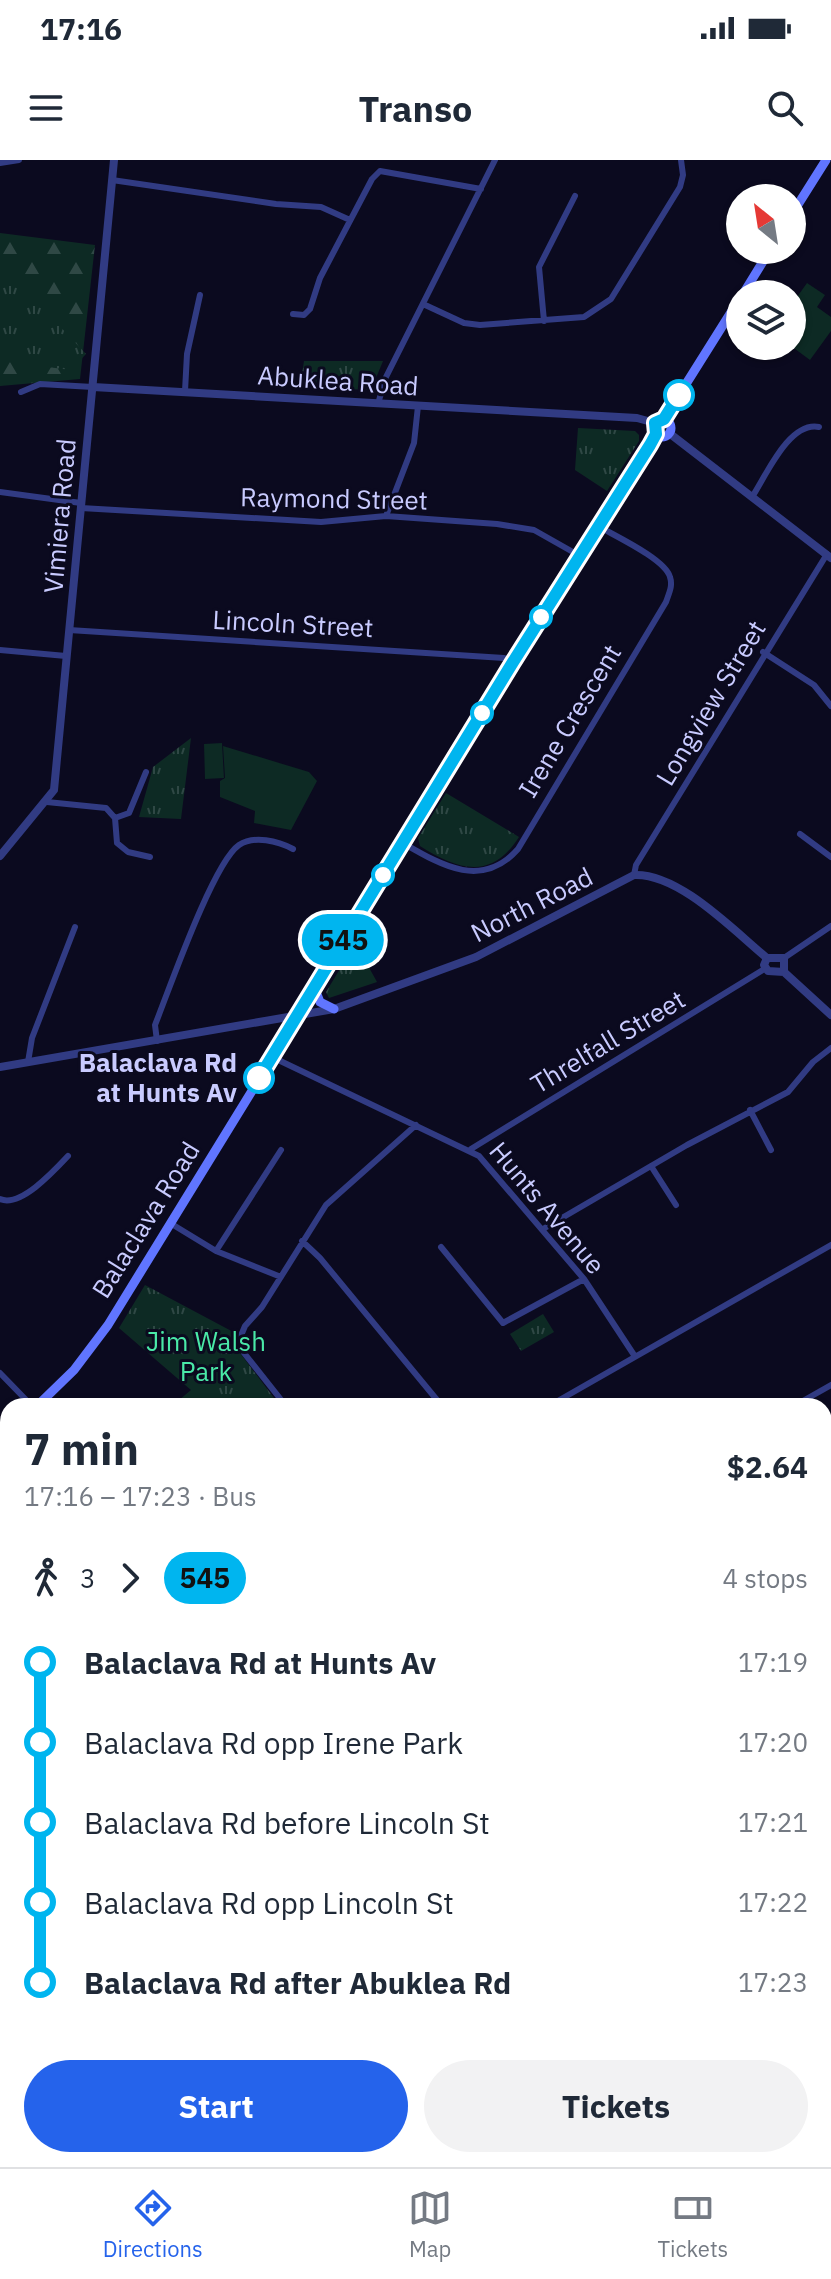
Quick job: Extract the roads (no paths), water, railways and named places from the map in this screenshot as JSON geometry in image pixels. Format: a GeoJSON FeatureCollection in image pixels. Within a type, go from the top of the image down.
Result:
{"type":"FeatureCollection","features":[{"type":"Feature","properties":{"kind":"main road"},"geometry":{"type":"LineString","coordinates":[[806,193],[828,161]]}},
{"type":"Feature","properties":{"kind":"main road"},"geometry":{"type":"LineString","coordinates":[[660,421],[670,425],[669,433],[656,434],[660,421],[726,319]]}},
{"type":"Feature","properties":{"kind":"main road","name":"Balaclava Road"},"geometry":{"type":"LineString","coordinates":[[43,1398],[74,1370],[98,1339],[656,434]]}},
{"type":"Feature","properties":{"kind":"main road"},"geometry":{"type":"LineString","coordinates":[[314,987],[320,1002],[334,1009]]}},
{"type":"Feature","properties":{"kind":"street"},"geometry":{"type":"LineString","coordinates":[[0,163],[19,160]]}},
{"type":"Feature","properties":{"kind":"street","name":"Vimiera Road"},"geometry":{"type":"LineString","coordinates":[[0,856],[54,790],[114,160]]}},
{"type":"Feature","properties":{"kind":"street"},"geometry":{"type":"LineString","coordinates":[[378,404],[385,379],[495,160]]}},
{"type":"Feature","properties":{"kind":"street"},"geometry":{"type":"LineString","coordinates":[[423,304],[464,323],[584,317],[611,299],[680,187],[683,175],[681,160]]}},
{"type":"Feature","properties":{"kind":"street"},"geometry":{"type":"LineString","coordinates":[[293,314],[304,315],[310,309],[320,278],[372,179],[380,171],[481,189]]}},
{"type":"Feature","properties":{"kind":"street"},"geometry":{"type":"LineString","coordinates":[[112,180],[276,204],[321,207],[350,220]]}},
{"type":"Feature","properties":{"kind":"street"},"geometry":{"type":"LineString","coordinates":[[544,321],[539,267],[575,196]]}},
{"type":"Feature","properties":{"kind":"street"},"geometry":{"type":"LineString","coordinates":[[185,391],[187,354],[200,295]]}},
{"type":"Feature","properties":{"kind":"street","name":"Abuklea Road"},"geometry":{"type":"LineString","coordinates":[[21,392],[40,384],[660,421]]}},
{"type":"Feature","properties":{"kind":"street"},"geometry":{"type":"LineString","coordinates":[[386,516],[414,443],[418,406]]}},
{"type":"Feature","properties":{"kind":"street"},"geometry":{"type":"LineString","coordinates":[[752,497],[794,436],[808,426],[819,427]]}},
{"type":"Feature","properties":{"kind":"street"},"geometry":{"type":"LineString","coordinates":[[669,433],[829,556]]}},
{"type":"Feature","properties":{"kind":"street","name":"Raymond Street"},"geometry":{"type":"LineString","coordinates":[[0,492],[81,505],[321,522],[386,516],[513,525],[542,533],[580,556]]}},
{"type":"Feature","properties":{"kind":"street","name":"Irene Crescent"},"geometry":{"type":"LineString","coordinates":[[403,843],[458,871],[487,870],[509,859],[518,849],[666,602],[671,586],[669,573],[658,562],[598,526]]}},
{"type":"Feature","properties":{"kind":"street","name":"Longview Street"},"geometry":{"type":"LineString","coordinates":[[634,875],[636,865],[763,652],[829,556]]}},
{"type":"Feature","properties":{"kind":"street","name":"Lincoln Street"},"geometry":{"type":"LineString","coordinates":[[69,630],[504,658],[513,662]]}},
{"type":"Feature","properties":{"kind":"street"},"geometry":{"type":"LineString","coordinates":[[0,650],[66,656]]}},
{"type":"Feature","properties":{"kind":"street"},"geometry":{"type":"LineString","coordinates":[[763,652],[814,685],[831,706]]}},
{"type":"Feature","properties":{"kind":"street"},"geometry":{"type":"LineString","coordinates":[[115,818],[129,813],[146,772]]}},
{"type":"Feature","properties":{"kind":"street"},"geometry":{"type":"LineString","coordinates":[[47,802],[106,808],[115,818],[117,843],[128,852],[150,857]]}},
{"type":"Feature","properties":{"kind":"street"},"geometry":{"type":"LineString","coordinates":[[800,834],[831,857]]}},
{"type":"Feature","properties":{"kind":"street"},"geometry":{"type":"LineString","coordinates":[[157,1041],[155,1025],[200,911],[233,852],[251,841],[266,840],[293,849]]}},
{"type":"Feature","properties":{"kind":"street","name":"North Road"},"geometry":{"type":"LineString","coordinates":[[0,1067],[334,1009],[476,957],[634,875],[647,875],[670,882],[766,963]]}},
{"type":"Feature","properties":{"kind":"street"},"geometry":{"type":"LineString","coordinates":[[766,963],[784,958],[831,926]]}},
{"type":"Feature","properties":{"kind":"street"},"geometry":{"type":"LineString","coordinates":[[28,1062],[32,1038],[75,927]]}},
{"type":"Feature","properties":{"kind":"street"},"geometry":{"type":"LineString","coordinates":[[784,958],[784,972]]}},
{"type":"Feature","properties":{"kind":"street"},"geometry":{"type":"LineString","coordinates":[[766,963],[784,972],[831,1015]]}},
{"type":"Feature","properties":{"kind":"street","name":"Threlfall Street"},"geometry":{"type":"LineString","coordinates":[[471,1149],[766,963]]}},
{"type":"Feature","properties":{"kind":"street"},"geometry":{"type":"LineString","coordinates":[[543,1229],[750,1110],[788,1092],[813,1062],[831,1048]]}},
{"type":"Feature","properties":{"kind":"street","name":"Hunts Avenue"},"geometry":{"type":"LineString","coordinates":[[272,1057],[471,1149],[584,1279],[634,1355]]}},
{"type":"Feature","properties":{"kind":"street"},"geometry":{"type":"LineString","coordinates":[[750,1110],[771,1150]]}},
{"type":"Feature","properties":{"kind":"street"},"geometry":{"type":"LineString","coordinates":[[280,1398],[244,1353],[240,1338],[326,1205],[416,1125]]}},
{"type":"Feature","properties":{"kind":"street"},"geometry":{"type":"LineString","coordinates":[[216,1251],[281,1150]]}},
{"type":"Feature","properties":{"kind":"street"},"geometry":{"type":"LineString","coordinates":[[0,1199],[6,1202],[20,1199],[68,1156]]}},
{"type":"Feature","properties":{"kind":"street"},"geometry":{"type":"LineString","coordinates":[[651,1166],[676,1205]]}},
{"type":"Feature","properties":{"kind":"street"},"geometry":{"type":"LineString","coordinates":[[170,1223],[216,1251],[281,1277]]}},
{"type":"Feature","properties":{"kind":"street"},"geometry":{"type":"LineString","coordinates":[[302,1241],[320,1258],[435,1398]]}},
{"type":"Feature","properties":{"kind":"street"},"geometry":{"type":"LineString","coordinates":[[562,1398],[831,1245]]}},
{"type":"Feature","properties":{"kind":"street"},"geometry":{"type":"LineString","coordinates":[[441,1247],[503,1323],[584,1279]]}},
{"type":"Feature","properties":{"kind":"street"},"geometry":{"type":"LineString","coordinates":[[0,1373],[26,1398]]}},
{"type":"Feature","properties":{"kind":"street"},"geometry":{"type":"LineString","coordinates":[[808,1398],[831,1385]]}},
{"type":"Feature","properties":{"kind":"place","name":"Balaclava Rd at Hunts Av"},"geometry":{"type":"Point","coordinates":[259,1078]}},
{"type":"Feature","properties":{"kind":"park label","name":"Jim Walsh Park"},"geometry":{"type":"Point","coordinates":[206,1357]}}]}
